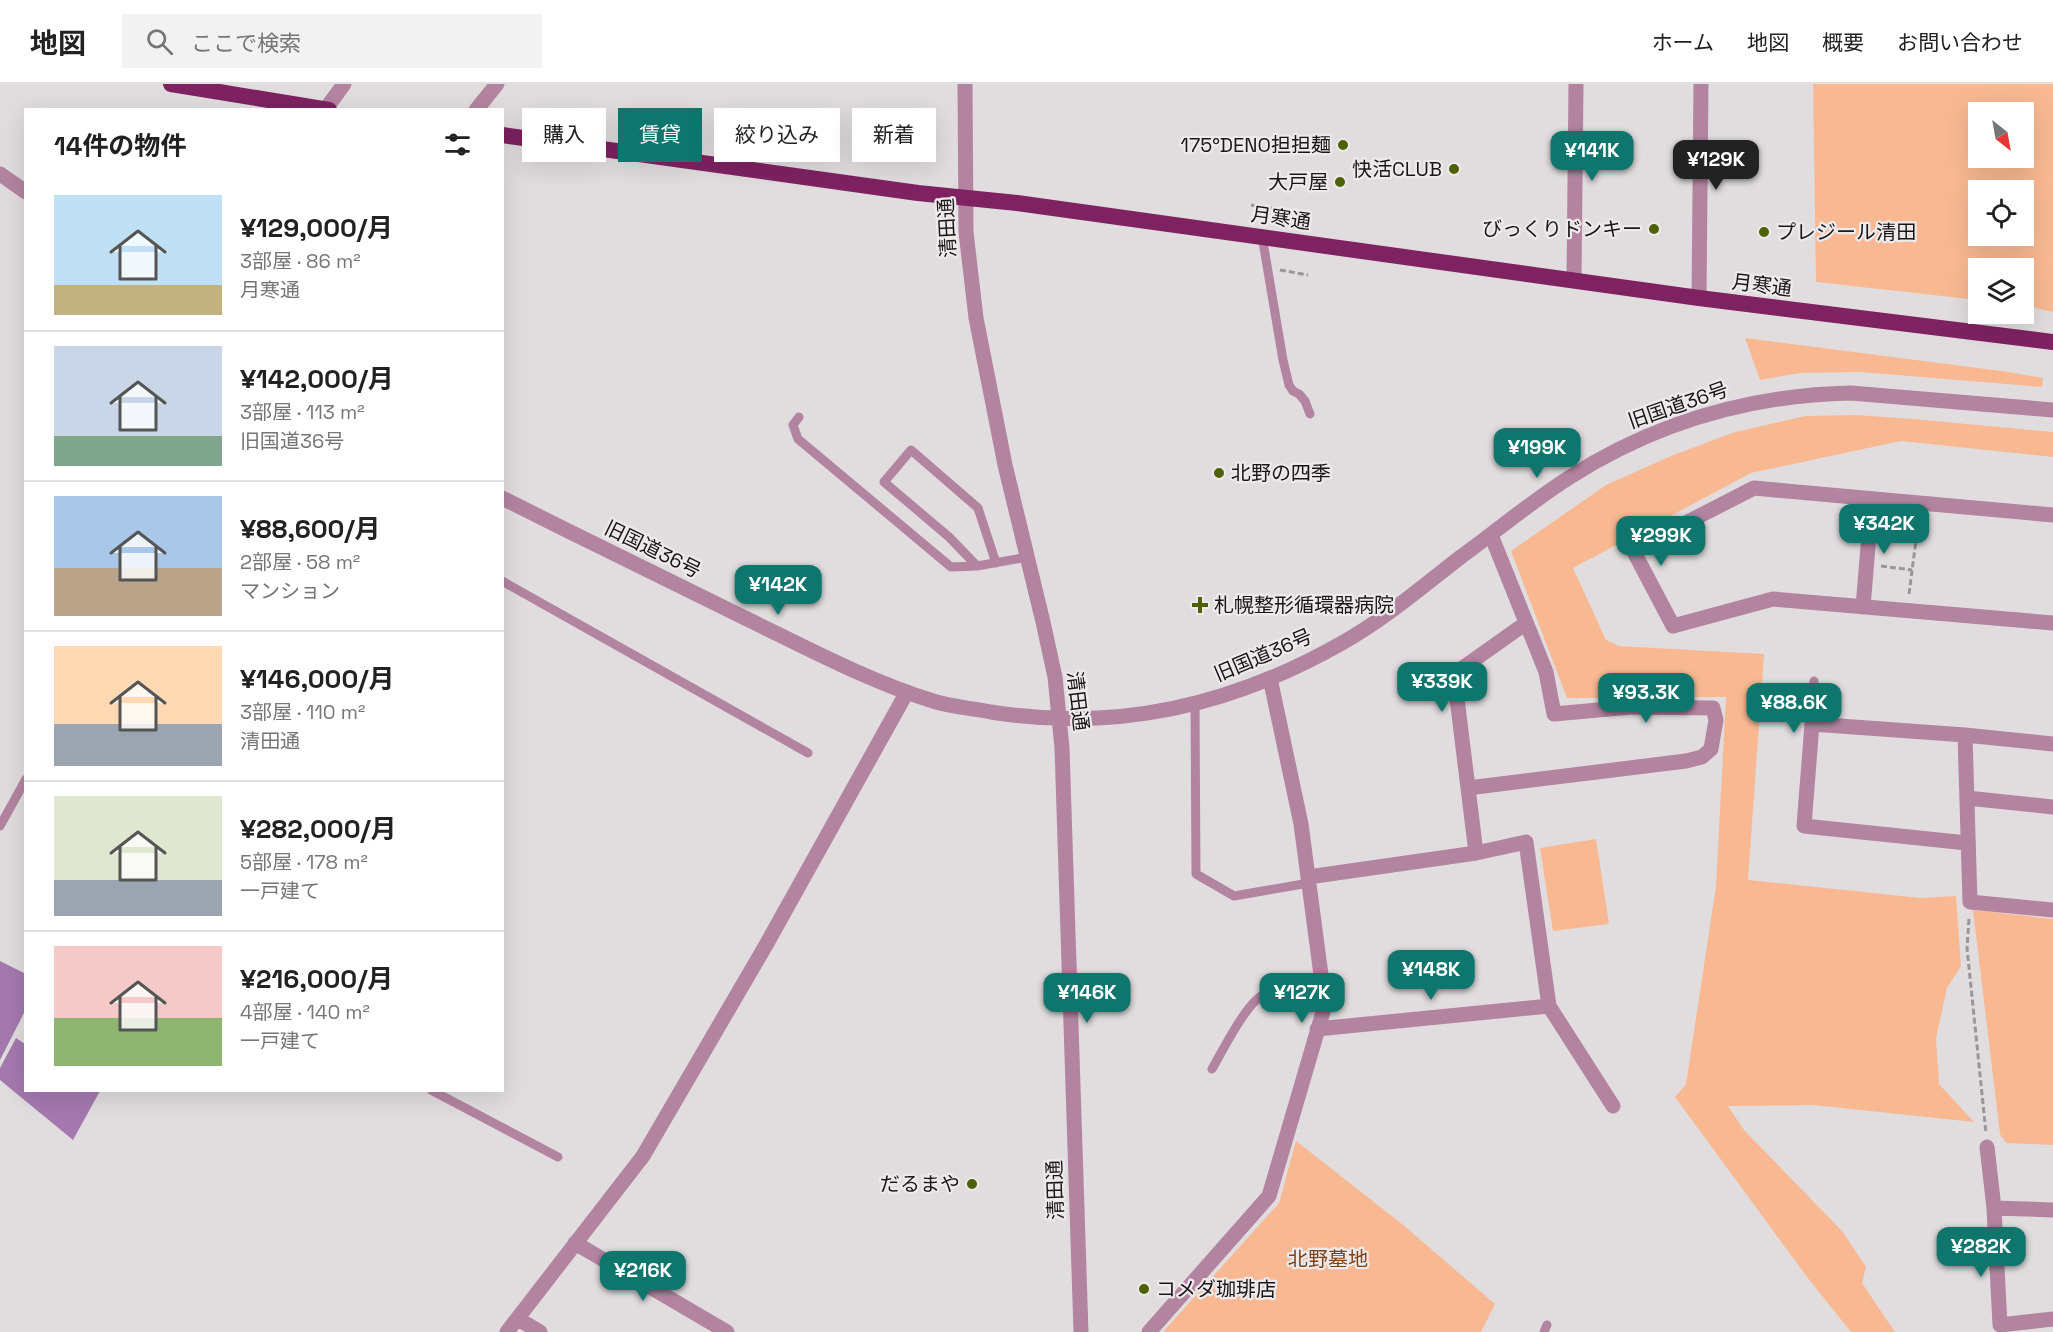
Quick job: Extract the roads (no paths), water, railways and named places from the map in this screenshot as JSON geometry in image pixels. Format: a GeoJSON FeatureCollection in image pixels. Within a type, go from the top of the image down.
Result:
{"type":"FeatureCollection","features":[{"type":"Feature","properties":{"kind":"highway"},"geometry":{"type":"LineString","coordinates":[[171,84],[320,108]]}},
{"type":"Feature","properties":{"kind":"highway","name":"月寒通"},"geometry":{"type":"LineString","coordinates":[[504,135],[918,193],[966,197],[1262,236],[1699,298],[2053,342]]}},
{"type":"Feature","properties":{"kind":"street"},"geometry":{"type":"LineString","coordinates":[[327,108],[344,84]]}},
{"type":"Feature","properties":{"kind":"street"},"geometry":{"type":"LineString","coordinates":[[478,108],[497,84]]}},
{"type":"Feature","properties":{"kind":"street","name":"清田通"},"geometry":{"type":"LineString","coordinates":[[966,84],[966,232],[976,318],[1005,465],[1054,677],[1062,748],[1081,1332]]}},
{"type":"Feature","properties":{"kind":"street"},"geometry":{"type":"LineString","coordinates":[[1574,279],[1576,84]]}},
{"type":"Feature","properties":{"kind":"street"},"geometry":{"type":"LineString","coordinates":[[1699,298],[1701,84]]}},
{"type":"Feature","properties":{"kind":"street"},"geometry":{"type":"LineString","coordinates":[[0,174],[24,191]]}},
{"type":"Feature","properties":{"kind":"street","name":"旧国道36号"},"geometry":{"type":"LineString","coordinates":[[504,499],[858,674],[936,703],[1031,718],[1096,719],[1195,704],[1270,678],[1318,656],[1373,624],[1559,484],[1598,460],[1661,430],[1732,407],[1821,394],[1851,393],[2053,411]]}},
{"type":"Feature","properties":{"kind":"street"},"geometry":{"type":"LineString","coordinates":[[2053,516],[1754,488],[1633,550],[1673,626],[1773,599],[2053,623]]}},
{"type":"Feature","properties":{"kind":"street"},"geometry":{"type":"LineString","coordinates":[[1863,607],[1872,499]]}},
{"type":"Feature","properties":{"kind":"street"},"geometry":{"type":"LineString","coordinates":[[1468,788],[1686,761],[1702,757],[1712,749],[1716,720],[1713,708],[1631,707],[1554,714],[1546,672],[1491,535]]}},
{"type":"Feature","properties":{"kind":"street"},"geometry":{"type":"LineString","coordinates":[[1476,853],[1454,674],[1526,623]]}},
{"type":"Feature","properties":{"kind":"street"},"geometry":{"type":"LineString","coordinates":[[1149,1332],[1269,1196],[1325,1005],[1301,824],[1270,678]]}},
{"type":"Feature","properties":{"kind":"street"},"geometry":{"type":"LineString","coordinates":[[507,1332],[643,1156],[766,945],[907,692]]}},
{"type":"Feature","properties":{"kind":"street"},"geometry":{"type":"LineString","coordinates":[[1967,843],[1804,826],[1812,724],[2053,744]]}},
{"type":"Feature","properties":{"kind":"street"},"geometry":{"type":"LineString","coordinates":[[1965,735],[1970,902],[2053,910]]}},
{"type":"Feature","properties":{"kind":"street"},"geometry":{"type":"LineString","coordinates":[[1967,798],[2053,807]]}},
{"type":"Feature","properties":{"kind":"street"},"geometry":{"type":"LineString","coordinates":[[1308,880],[1476,853],[1526,842],[1549,1006],[1613,1106]]}},
{"type":"Feature","properties":{"kind":"street"},"geometry":{"type":"LineString","coordinates":[[1317,1029],[1549,1006]]}},
{"type":"Feature","properties":{"kind":"street"},"geometry":{"type":"LineString","coordinates":[[1987,1147],[1994,1208],[2000,1325],[2053,1319]]}},
{"type":"Feature","properties":{"kind":"street"},"geometry":{"type":"LineString","coordinates":[[1994,1208],[2053,1210]]}},
{"type":"Feature","properties":{"kind":"street"},"geometry":{"type":"LineString","coordinates":[[575,1243],[727,1332]]}},
{"type":"Feature","properties":{"kind":"street"},"geometry":{"type":"LineString","coordinates":[[518,1319],[540,1332]]}},
{"type":"Feature","properties":{"kind":"lane"},"geometry":{"type":"LineString","coordinates":[[1262,236],[1289,385],[1299,394],[1310,414]]}},
{"type":"Feature","properties":{"kind":"lane"},"geometry":{"type":"LineString","coordinates":[[800,417],[793,425],[798,439],[951,567],[977,566],[1028,557]]}},
{"type":"Feature","properties":{"kind":"lane"},"geometry":{"type":"LineString","coordinates":[[977,566],[949,537],[884,482],[911,450],[978,508],[996,563]]}},
{"type":"Feature","properties":{"kind":"lane"},"geometry":{"type":"LineString","coordinates":[[504,582],[808,753]]}},
{"type":"Feature","properties":{"kind":"lane"},"geometry":{"type":"LineString","coordinates":[[1812,724],[1814,681]]}},
{"type":"Feature","properties":{"kind":"lane"},"geometry":{"type":"LineString","coordinates":[[1195,704],[1196,874],[1234,896],[1308,880]]}},
{"type":"Feature","properties":{"kind":"lane"},"geometry":{"type":"LineString","coordinates":[[0,826],[24,783]]}},
{"type":"Feature","properties":{"kind":"lane"},"geometry":{"type":"LineString","coordinates":[[1212,1069],[1251,1004],[1261,995],[1275,992],[1324,995]]}},
{"type":"Feature","properties":{"kind":"lane"},"geometry":{"type":"LineString","coordinates":[[435,1092],[558,1157]]}},
{"type":"Feature","properties":{"kind":"place","name":"175°DENO担担麺"},"geometry":{"type":"Point","coordinates":[1343,145]}},
{"type":"Feature","properties":{"kind":"place","name":"快活CLUB"},"geometry":{"type":"Point","coordinates":[1454,169]}},
{"type":"Feature","properties":{"kind":"place","name":"大戸屋"},"geometry":{"type":"Point","coordinates":[1340,182]}},
{"type":"Feature","properties":{"kind":"place","name":"びっくりドンキー"},"geometry":{"type":"Point","coordinates":[1654,229]}},
{"type":"Feature","properties":{"kind":"place","name":"プレジール清田"},"geometry":{"type":"Point","coordinates":[1764,232]}},
{"type":"Feature","properties":{"kind":"place","name":"北野の四季"},"geometry":{"type":"Point","coordinates":[1219,473]}},
{"type":"Feature","properties":{"kind":"place","name":"札幌整形循環器病院"},"geometry":{"type":"Point","coordinates":[1200,605]}},
{"type":"Feature","properties":{"kind":"place","name":"だるまや"},"geometry":{"type":"Point","coordinates":[972,1184]}},
{"type":"Feature","properties":{"kind":"place","name":"コメダ珈琲店"},"geometry":{"type":"Point","coordinates":[1144,1289]}},
{"type":"Feature","properties":{"kind":"park label","name":"北野墓地"},"geometry":{"type":"Point","coordinates":[1328,1259]}}]}
